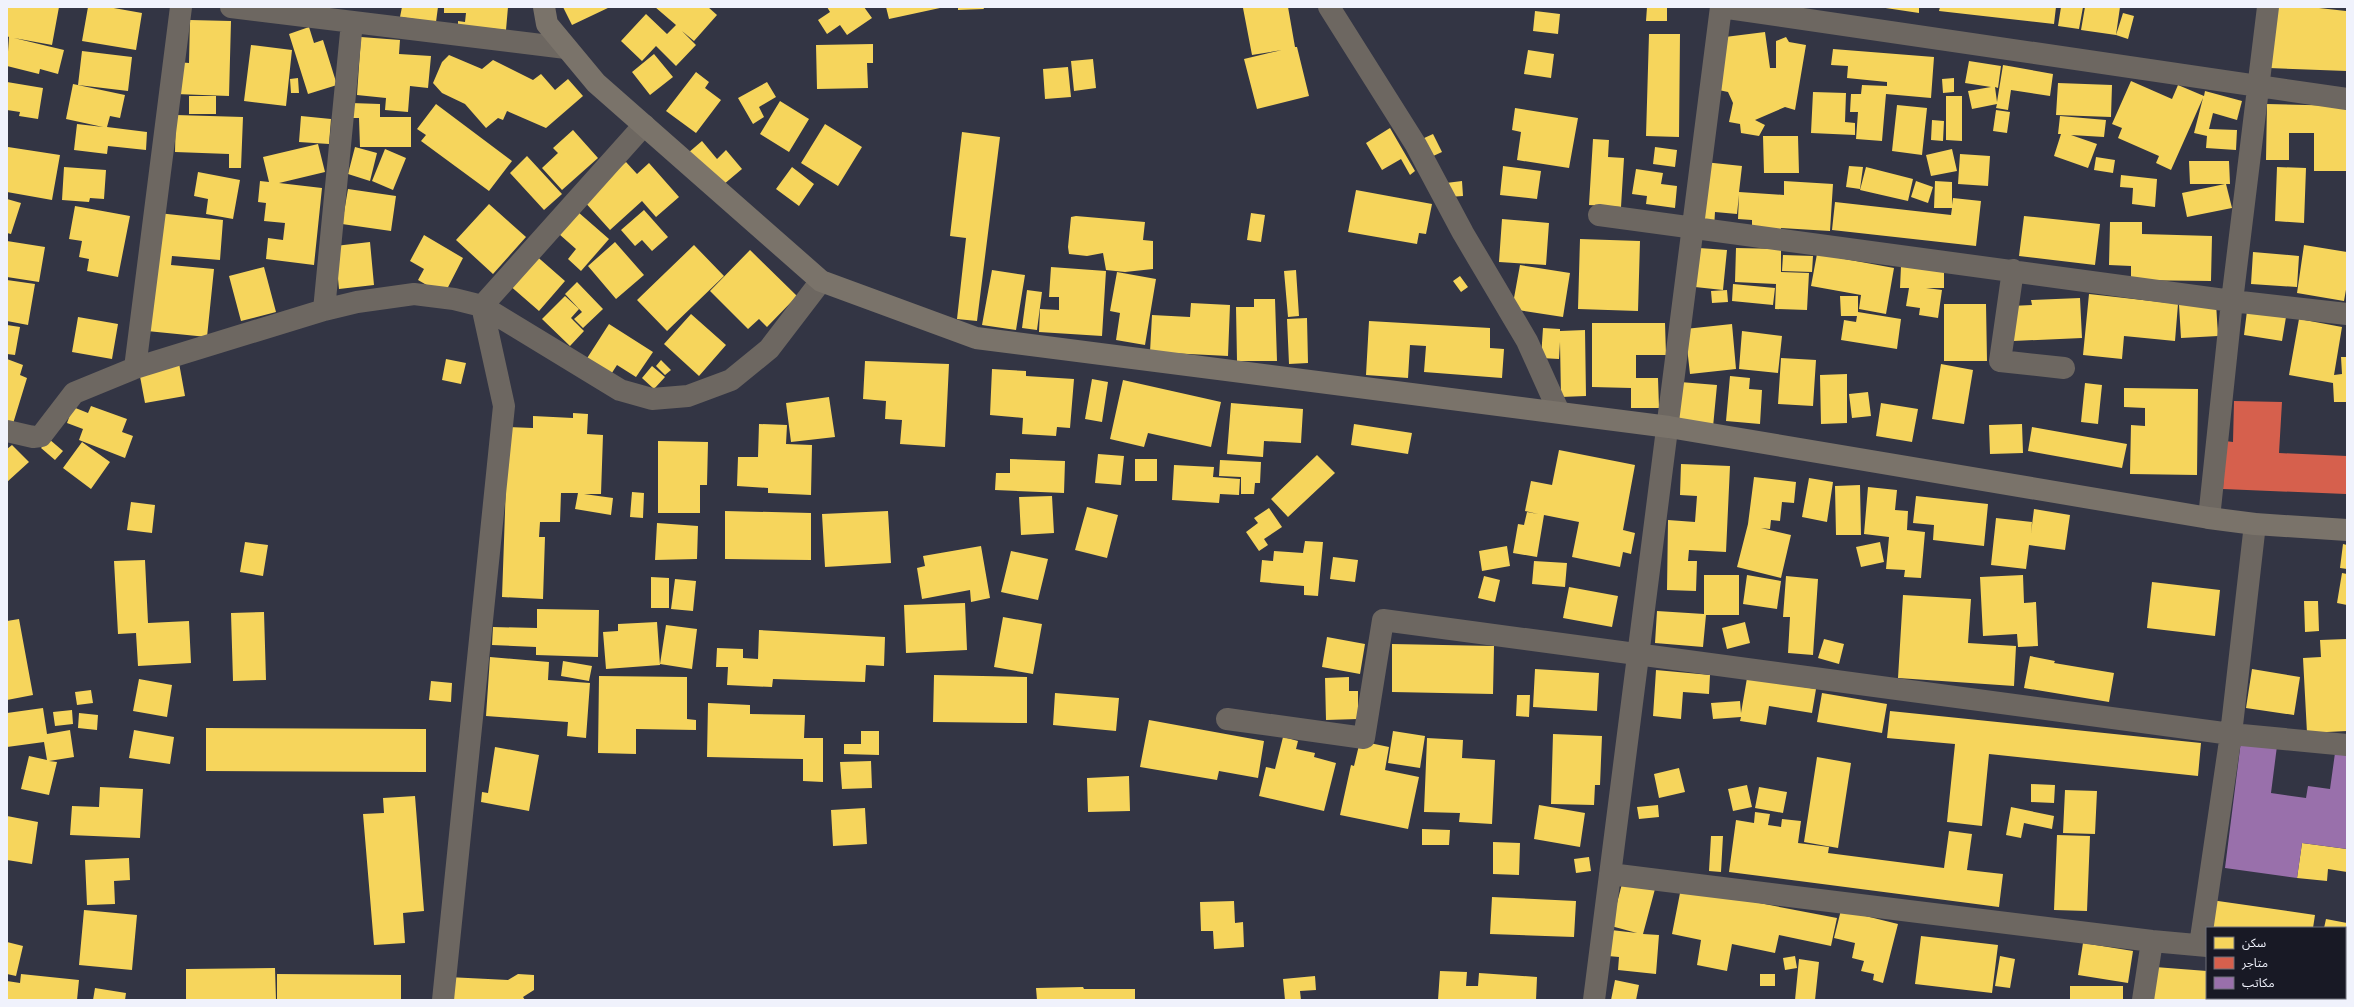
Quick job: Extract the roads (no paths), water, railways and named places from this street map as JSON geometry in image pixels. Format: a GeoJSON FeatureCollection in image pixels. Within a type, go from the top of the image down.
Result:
{"type":"FeatureCollection","features":[{"type":"Feature","properties":{"kind":"street"},"geometry":{"type":"LineString","coordinates":[[135,368],[181,7]]}},
{"type":"Feature","properties":{"kind":"street"},"geometry":{"type":"LineString","coordinates":[[231,7],[566,48]]}},
{"type":"Feature","properties":{"kind":"street"},"geometry":{"type":"LineString","coordinates":[[544,7],[547,24],[596,83],[821,281],[976,338],[1669,427],[2209,518],[2255,524],[2347,530]]}},
{"type":"Feature","properties":{"kind":"street"},"geometry":{"type":"LineString","coordinates":[[1329,7],[1416,145],[1463,233],[1527,341],[1559,412]]}},
{"type":"Feature","properties":{"kind":"street"},"geometry":{"type":"LineString","coordinates":[[1594,1000],[1722,7],[2347,99]]}},
{"type":"Feature","properties":{"kind":"street"},"geometry":{"type":"LineString","coordinates":[[2209,518],[2232,301],[2268,7]]}},
{"type":"Feature","properties":{"kind":"street"},"geometry":{"type":"LineString","coordinates":[[324,310],[352,22]]}},
{"type":"Feature","properties":{"kind":"street"},"geometry":{"type":"LineString","coordinates":[[482,306],[644,124]]}},
{"type":"Feature","properties":{"kind":"street"},"geometry":{"type":"LineString","coordinates":[[1599,215],[2013,270],[2232,301],[2347,314]]}},
{"type":"Feature","properties":{"kind":"street"},"geometry":{"type":"LineString","coordinates":[[2013,270],[2000,361],[2064,368]]}},
{"type":"Feature","properties":{"kind":"street"},"geometry":{"type":"LineString","coordinates":[[7,431],[33,437],[41,436],[74,393],[135,368],[324,310],[357,302],[414,294],[454,299],[482,306],[620,390],[652,399],[688,396],[731,380],[769,349],[821,281]]}},
{"type":"Feature","properties":{"kind":"street"},"geometry":{"type":"LineString","coordinates":[[443,1000],[504,406],[482,306]]}},
{"type":"Feature","properties":{"kind":"street"},"geometry":{"type":"LineString","coordinates":[[1610,874],[2152,941],[2203,945],[2231,734],[2255,524]]}},
{"type":"Feature","properties":{"kind":"street"},"geometry":{"type":"LineString","coordinates":[[1226,719],[1364,738],[1383,620],[1638,653],[2231,734],[2347,745]]}},
{"type":"Feature","properties":{"kind":"street"},"geometry":{"type":"LineString","coordinates":[[2143,1000],[2152,941]]}}]}
